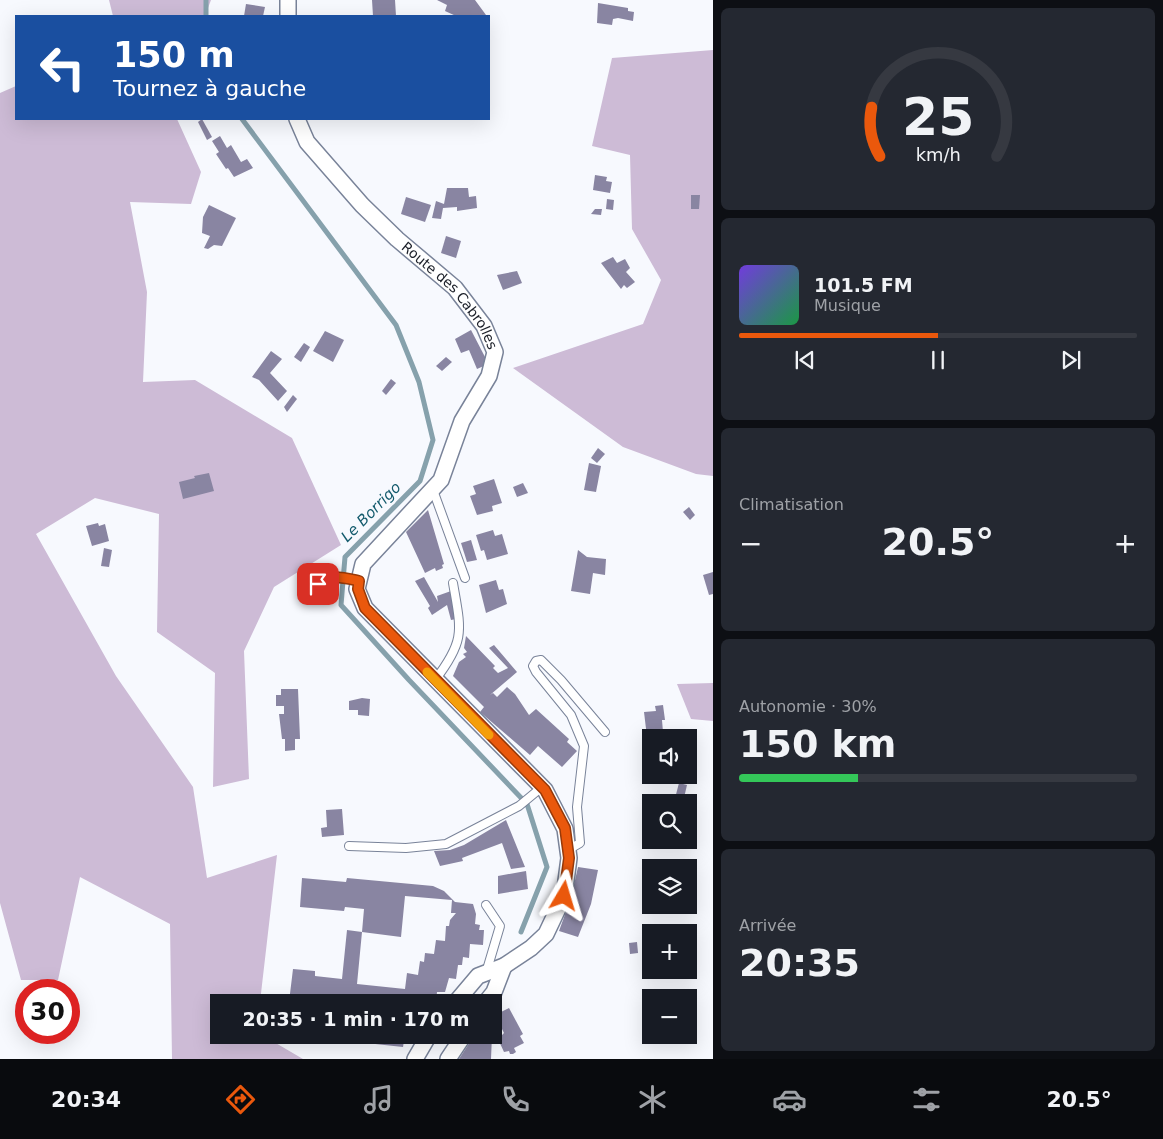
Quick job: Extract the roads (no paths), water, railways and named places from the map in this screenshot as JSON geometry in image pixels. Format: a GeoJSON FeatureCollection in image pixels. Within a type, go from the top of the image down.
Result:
{"type":"FeatureCollection","features":[{"type":"Feature","properties":{"kind":"street"},"geometry":{"type":"LineString","coordinates":[[288,0],[288,15]]}},
{"type":"Feature","properties":{"kind":"street","name":"Route des Cabrolles"},"geometry":{"type":"LineString","coordinates":[[297,120],[307,142],[362,205],[397,239],[455,288],[484,326],[495,352],[489,376],[462,422],[441,480],[363,564],[355,580]]}},
{"type":"Feature","properties":{"kind":"street"},"geometry":{"type":"LineString","coordinates":[[355,580],[365,608],[540,790],[565,828],[568,850],[564,896],[546,934],[531,948],[504,966],[478,976],[463,994]]}},
{"type":"Feature","properties":{"kind":"street"},"geometry":{"type":"LineString","coordinates":[[492,994],[504,966]]}},
{"type":"Feature","properties":{"kind":"street"},"geometry":{"type":"LineString","coordinates":[[415,1059],[424,1044]]}},
{"type":"Feature","properties":{"kind":"street"},"geometry":{"type":"LineString","coordinates":[[448,1059],[458,1044]]}},
{"type":"Feature","properties":{"kind":"lane"},"geometry":{"type":"LineString","coordinates":[[433,490],[465,578]]}},
{"type":"Feature","properties":{"kind":"lane"},"geometry":{"type":"LineString","coordinates":[[318,584],[323,578],[330,577],[355,580]]}},
{"type":"Feature","properties":{"kind":"lane"},"geometry":{"type":"LineString","coordinates":[[435,680],[452,658],[459,637],[460,624],[453,583]]}},
{"type":"Feature","properties":{"kind":"lane"},"geometry":{"type":"LineString","coordinates":[[568,850],[580,843],[576,807],[584,746],[571,715],[536,672],[533,666],[536,661],[541,660],[561,680],[605,732]]}},
{"type":"Feature","properties":{"kind":"lane"},"geometry":{"type":"LineString","coordinates":[[349,846],[406,848],[446,844],[519,806],[540,790]]}},
{"type":"Feature","properties":{"kind":"lane"},"geometry":{"type":"LineString","coordinates":[[486,905],[500,926],[486,973]]}},
{"type":"Feature","properties":{"kind":"waterway","name":"Le Borrigo"},"geometry":{"type":"LineString","coordinates":[[206,0],[206,15]]}},
{"type":"Feature","properties":{"kind":"waterway","name":"Le Borrigo"},"geometry":{"type":"LineString","coordinates":[[243,120],[396,325],[419,382],[433,440],[420,481],[345,557],[341,605],[409,680],[527,804],[547,867],[521,932]]}}]}
